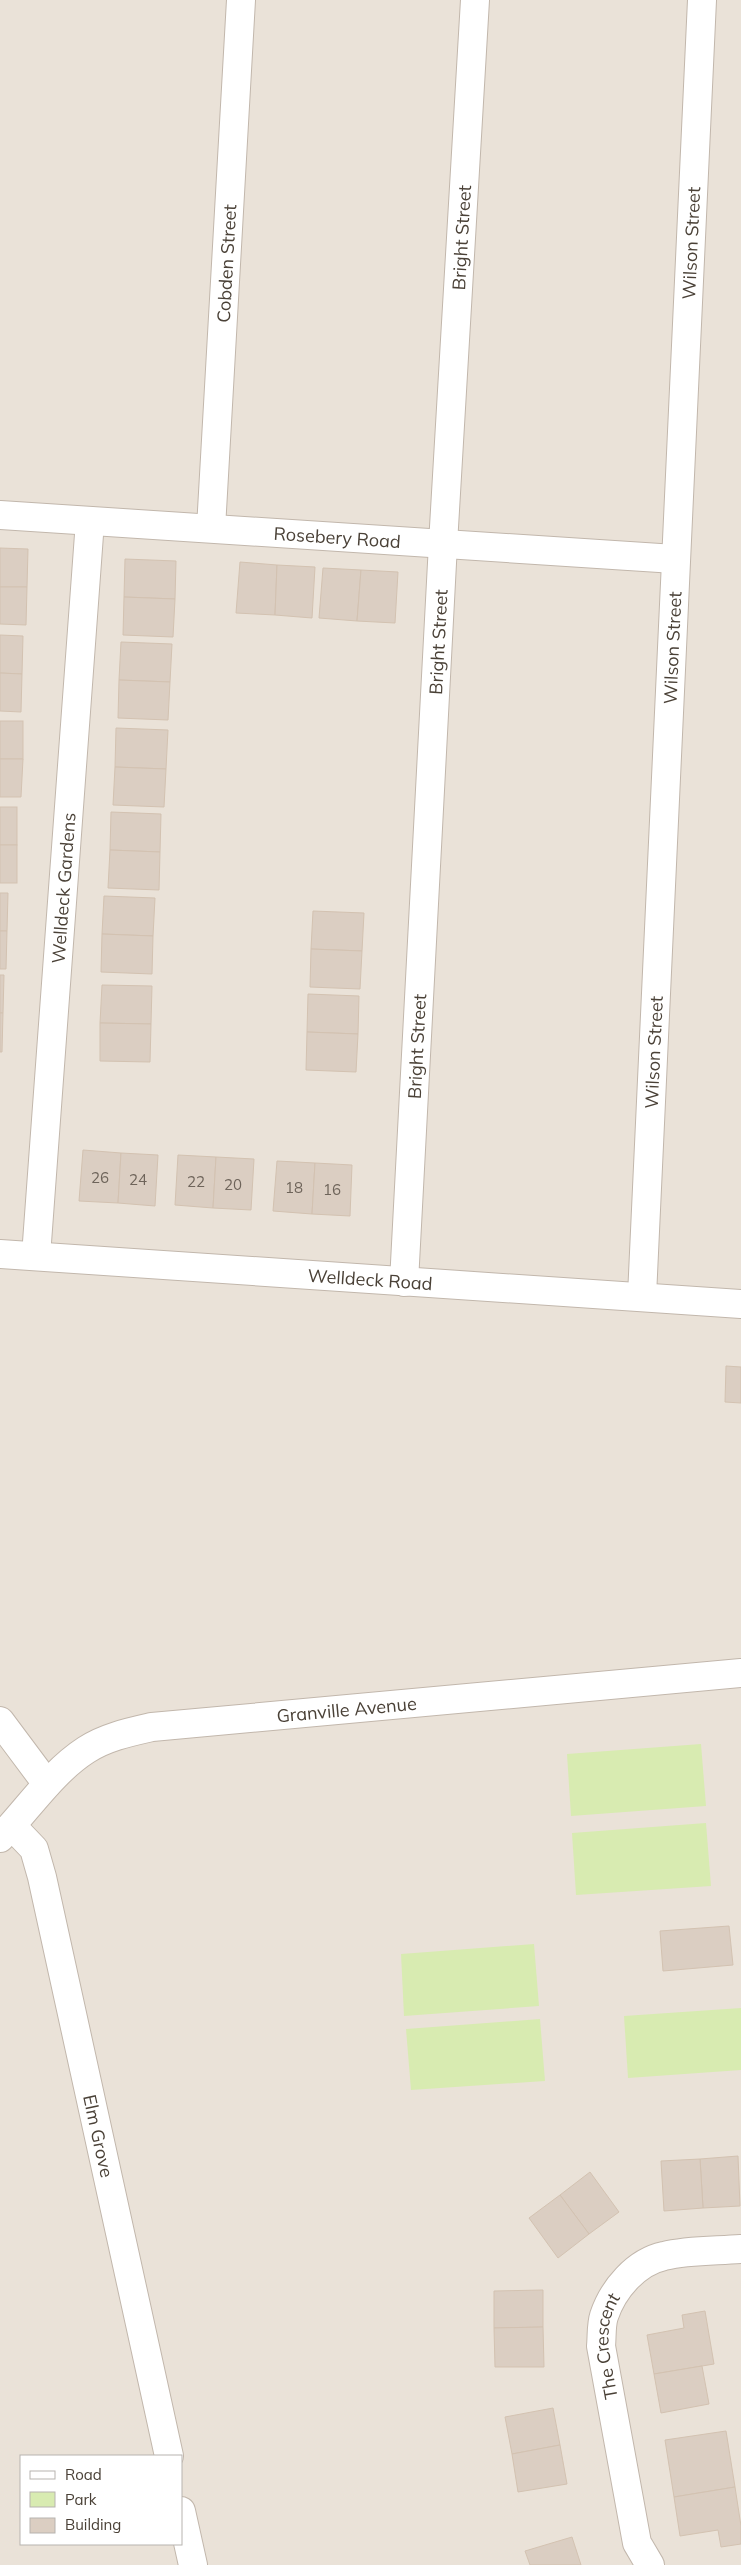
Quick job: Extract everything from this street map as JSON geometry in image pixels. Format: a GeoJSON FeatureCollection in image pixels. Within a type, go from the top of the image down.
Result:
{"type":"FeatureCollection","features":[{"type":"Feature","properties":{"kind":"street","name":"Cobden Street"},"geometry":{"type":"LineString","coordinates":[[211,528],[241,0]]}},
{"type":"Feature","properties":{"kind":"street","name":"Bright Street"},"geometry":{"type":"LineString","coordinates":[[404,1282],[443,544],[475,0]]}},
{"type":"Feature","properties":{"kind":"street","name":"Wilson Street"},"geometry":{"type":"LineString","coordinates":[[642,1296],[674,559],[702,0]]}},
{"type":"Feature","properties":{"kind":"street","name":"Rosebery Road"},"geometry":{"type":"LineString","coordinates":[[0,515],[674,559]]}},
{"type":"Feature","properties":{"kind":"street","name":"Welldeck Gardens"},"geometry":{"type":"LineString","coordinates":[[36,1256],[90,522]]}},
{"type":"Feature","properties":{"kind":"street","name":"Welldeck Road"},"geometry":{"type":"LineString","coordinates":[[0,1254],[741,1304]]}},
{"type":"Feature","properties":{"kind":"street","name":"Granville Avenue"},"geometry":{"type":"LineString","coordinates":[[6,1832],[47,1784],[86,1750],[122,1734],[152,1727],[741,1673]]}},
{"type":"Feature","properties":{"kind":"street"},"geometry":{"type":"LineString","coordinates":[[0,1720],[47,1784]]}},
{"type":"Feature","properties":{"kind":"street","name":"Elm Grove"},"geometry":{"type":"LineString","coordinates":[[6,1832],[34,1849],[42,1878],[169,2455]]}},
{"type":"Feature","properties":{"kind":"street","name":"The Crescent"},"geometry":{"type":"LineString","coordinates":[[650,2565],[637,2543],[601,2346],[603,2317],[615,2291],[634,2272],[650,2262],[664,2256],[741,2249]]}},
{"type":"Feature","properties":{"kind":"street"},"geometry":{"type":"LineString","coordinates":[[182,2516],[193,2565]]}},
{"type":"Feature","properties":{"kind":"shaded area"},"geometry":{"type":"Polygon","coordinates":[[[0,0],[741,0],[741,2565],[0,2565],[0,0]]]}},
{"type":"Feature","properties":{"kind":"green space"},"geometry":{"type":"Polygon","coordinates":[[[701,1744],[706,1806],[571,1816],[567,1754],[701,1744]]]}},
{"type":"Feature","properties":{"kind":"green space"},"geometry":{"type":"Polygon","coordinates":[[[706,1823],[711,1886],[576,1895],[572,1833],[706,1823]]]}},
{"type":"Feature","properties":{"kind":"green space"},"geometry":{"type":"Polygon","coordinates":[[[534,1944],[539,2006],[404,2016],[401,1954],[534,1944]]]}},
{"type":"Feature","properties":{"kind":"green space"},"geometry":{"type":"Polygon","coordinates":[[[741,2008],[741,2070],[628,2078],[624,2016],[741,2008]]]}},
{"type":"Feature","properties":{"kind":"green space"},"geometry":{"type":"Polygon","coordinates":[[[540,2019],[545,2081],[411,2090],[406,2029],[540,2019]]]}},
{"type":"Feature","properties":{"kind":"building"},"geometry":{"type":"Polygon","coordinates":[[[0,548],[28,549],[27,587],[0,587],[0,548]]]}},
{"type":"Feature","properties":{"kind":"building"},"geometry":{"type":"Polygon","coordinates":[[[125,559],[176,561],[175,599],[124,597],[125,559]]]}},
{"type":"Feature","properties":{"kind":"building"},"geometry":{"type":"Polygon","coordinates":[[[240,562],[277,565],[275,615],[236,613],[240,562]]]}},
{"type":"Feature","properties":{"kind":"building"},"geometry":{"type":"Polygon","coordinates":[[[277,565],[315,567],[312,618],[275,615],[277,565]]]}},
{"type":"Feature","properties":{"kind":"building"},"geometry":{"type":"Polygon","coordinates":[[[323,568],[361,570],[357,621],[319,618],[323,568]]]}},
{"type":"Feature","properties":{"kind":"building"},"geometry":{"type":"Polygon","coordinates":[[[361,570],[398,572],[395,623],[357,621],[361,570]]]}},
{"type":"Feature","properties":{"kind":"building"},"geometry":{"type":"Polygon","coordinates":[[[0,587],[27,587],[26,625],[0,624],[0,587]]]}},
{"type":"Feature","properties":{"kind":"building"},"geometry":{"type":"Polygon","coordinates":[[[124,597],[175,599],[173,637],[123,635],[124,597]]]}},
{"type":"Feature","properties":{"kind":"building"},"geometry":{"type":"Polygon","coordinates":[[[0,635],[23,636],[22,674],[0,673],[0,635]]]}},
{"type":"Feature","properties":{"kind":"building"},"geometry":{"type":"Polygon","coordinates":[[[121,642],[172,644],[170,682],[119,680],[121,642]]]}},
{"type":"Feature","properties":{"kind":"building"},"geometry":{"type":"Polygon","coordinates":[[[0,673],[22,674],[21,712],[0,711],[0,673]]]}},
{"type":"Feature","properties":{"kind":"building"},"geometry":{"type":"Polygon","coordinates":[[[119,680],[170,682],[168,720],[118,718],[119,680]]]}},
{"type":"Feature","properties":{"kind":"building"},"geometry":{"type":"Polygon","coordinates":[[[0,721],[23,721],[23,759],[0,759],[0,721]]]}},
{"type":"Feature","properties":{"kind":"building"},"geometry":{"type":"Polygon","coordinates":[[[116,728],[168,730],[166,769],[115,767],[116,728]]]}},
{"type":"Feature","properties":{"kind":"building"},"geometry":{"type":"Polygon","coordinates":[[[0,759],[23,759],[21,797],[0,797],[0,759]]]}},
{"type":"Feature","properties":{"kind":"building"},"geometry":{"type":"Polygon","coordinates":[[[115,767],[166,769],[164,807],[113,805],[115,767]]]}},
{"type":"Feature","properties":{"kind":"building"},"geometry":{"type":"Polygon","coordinates":[[[0,807],[17,807],[17,845],[0,845],[0,807]]]}},
{"type":"Feature","properties":{"kind":"building"},"geometry":{"type":"Polygon","coordinates":[[[111,812],[161,814],[160,852],[110,850],[111,812]]]}},
{"type":"Feature","properties":{"kind":"building"},"geometry":{"type":"Polygon","coordinates":[[[0,845],[17,845],[17,883],[0,883],[0,845]]]}},
{"type":"Feature","properties":{"kind":"building"},"geometry":{"type":"Polygon","coordinates":[[[110,850],[160,852],[159,890],[108,888],[110,850]]]}},
{"type":"Feature","properties":{"kind":"building"},"geometry":{"type":"Polygon","coordinates":[[[0,893],[8,893],[7,931],[0,931],[0,893]]]}},
{"type":"Feature","properties":{"kind":"building"},"geometry":{"type":"Polygon","coordinates":[[[104,896],[155,898],[153,936],[102,934],[104,896]]]}},
{"type":"Feature","properties":{"kind":"building"},"geometry":{"type":"Polygon","coordinates":[[[313,911],[364,913],[362,951],[311,949],[313,911]]]}},
{"type":"Feature","properties":{"kind":"building"},"geometry":{"type":"Polygon","coordinates":[[[0,931],[7,931],[6,969],[0,969],[0,931]]]}},
{"type":"Feature","properties":{"kind":"building"},"geometry":{"type":"Polygon","coordinates":[[[102,934],[153,936],[152,974],[101,972],[102,934]]]}},
{"type":"Feature","properties":{"kind":"building"},"geometry":{"type":"Polygon","coordinates":[[[311,949],[362,951],[360,989],[310,987],[311,949]]]}},
{"type":"Feature","properties":{"kind":"building"},"geometry":{"type":"Polygon","coordinates":[[[0,975],[4,975],[3,1013],[0,1013],[0,975]]]}},
{"type":"Feature","properties":{"kind":"building"},"geometry":{"type":"Polygon","coordinates":[[[102,985],[152,986],[151,1024],[100,1023],[102,985]]]}},
{"type":"Feature","properties":{"kind":"building"},"geometry":{"type":"Polygon","coordinates":[[[308,994],[359,996],[358,1034],[307,1032],[308,994]]]}},
{"type":"Feature","properties":{"kind":"building"},"geometry":{"type":"Polygon","coordinates":[[[0,1013],[3,1013],[2,1052],[0,1052],[0,1013]]]}},
{"type":"Feature","properties":{"kind":"building"},"geometry":{"type":"Polygon","coordinates":[[[100,1023],[151,1024],[150,1062],[100,1061],[100,1023]]]}},
{"type":"Feature","properties":{"kind":"building"},"geometry":{"type":"Polygon","coordinates":[[[307,1032],[358,1034],[356,1072],[306,1070],[307,1032]]]}},
{"type":"Feature","properties":{"kind":"building"},"geometry":{"type":"Polygon","coordinates":[[[83,1150],[121,1153],[118,1203],[79,1201],[83,1150]]]}},
{"type":"Feature","properties":{"kind":"building"},"geometry":{"type":"Polygon","coordinates":[[[121,1153],[158,1155],[155,1206],[118,1203],[121,1153]]]}},
{"type":"Feature","properties":{"kind":"building"},"geometry":{"type":"Polygon","coordinates":[[[178,1155],[216,1157],[213,1208],[175,1205],[178,1155]]]}},
{"type":"Feature","properties":{"kind":"building"},"geometry":{"type":"Polygon","coordinates":[[[216,1157],[254,1159],[251,1210],[213,1208],[216,1157]]]}},
{"type":"Feature","properties":{"kind":"building"},"geometry":{"type":"Polygon","coordinates":[[[277,1161],[315,1163],[312,1214],[273,1211],[277,1161]]]}},
{"type":"Feature","properties":{"kind":"building"},"geometry":{"type":"Polygon","coordinates":[[[315,1163],[352,1165],[350,1216],[312,1214],[315,1163]]]}},
{"type":"Feature","properties":{"kind":"building"},"geometry":{"type":"Polygon","coordinates":[[[726,1366],[741,1367],[741,1403],[725,1402],[726,1366]]]}},
{"type":"Feature","properties":{"kind":"building"},"geometry":{"type":"Polygon","coordinates":[[[729,1926],[733,1965],[663,1971],[660,1931],[729,1926]]]}},
{"type":"Feature","properties":{"kind":"building"},"geometry":{"type":"Polygon","coordinates":[[[738,2156],[740,2206],[703,2208],[700,2159],[738,2156]]]}},
{"type":"Feature","properties":{"kind":"building"},"geometry":{"type":"Polygon","coordinates":[[[700,2159],[703,2208],[664,2211],[661,2161],[700,2159]]]}},
{"type":"Feature","properties":{"kind":"building"},"geometry":{"type":"Polygon","coordinates":[[[590,2172],[619,2212],[589,2234],[560,2195],[590,2172]]]}},
{"type":"Feature","properties":{"kind":"building"},"geometry":{"type":"Polygon","coordinates":[[[560,2195],[589,2234],[558,2258],[529,2218],[560,2195]]]}},
{"type":"Feature","properties":{"kind":"building"},"geometry":{"type":"Polygon","coordinates":[[[543,2290],[543,2327],[494,2328],[494,2291],[543,2290]]]}},
{"type":"Feature","properties":{"kind":"building"},"geometry":{"type":"Polygon","coordinates":[[[705,2311],[714,2364],[654,2374],[647,2335],[684,2328],[682,2315],[705,2311]]]}},
{"type":"Feature","properties":{"kind":"building"},"geometry":{"type":"Polygon","coordinates":[[[543,2327],[544,2367],[495,2367],[494,2328],[543,2327]]]}},
{"type":"Feature","properties":{"kind":"building"},"geometry":{"type":"Polygon","coordinates":[[[702,2366],[709,2404],[661,2413],[654,2374],[702,2366]]]}},
{"type":"Feature","properties":{"kind":"building"},"geometry":{"type":"Polygon","coordinates":[[[553,2408],[560,2445],[512,2454],[505,2417],[553,2408]]]}},
{"type":"Feature","properties":{"kind":"building"},"geometry":{"type":"Polygon","coordinates":[[[726,2431],[735,2487],[674,2497],[665,2440],[726,2431]]]}},
{"type":"Feature","properties":{"kind":"building"},"geometry":{"type":"Polygon","coordinates":[[[560,2445],[567,2484],[518,2492],[512,2454],[560,2445]]]}},
{"type":"Feature","properties":{"kind":"building"},"geometry":{"type":"Polygon","coordinates":[[[735,2487],[741,2526],[741,2544],[721,2547],[718,2530],[680,2536],[674,2497],[735,2487]]]}},
{"type":"Feature","properties":{"kind":"building"},"geometry":{"type":"Polygon","coordinates":[[[572,2537],[581,2565],[530,2565],[525,2551],[572,2537]]]}}]}
